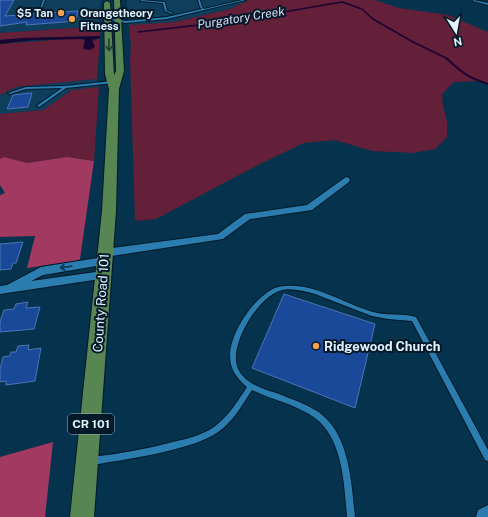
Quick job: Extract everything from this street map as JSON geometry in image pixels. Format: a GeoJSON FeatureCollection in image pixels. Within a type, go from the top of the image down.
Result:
{"type":"FeatureCollection","features":[{"type":"Feature","properties":{"kind":"main road","name":"County Road 101"},"geometry":{"type":"LineString","coordinates":[[107,0],[109,74],[114,84]]}},
{"type":"Feature","properties":{"kind":"main road","name":"County Road 101"},"geometry":{"type":"LineString","coordinates":[[82,517],[88,462],[111,171],[114,84],[120,71],[117,0]]}},
{"type":"Feature","properties":{"kind":"street"},"geometry":{"type":"LineString","coordinates":[[476,0],[488,4]]}},
{"type":"Feature","properties":{"kind":"street"},"geometry":{"type":"LineString","coordinates":[[3,290],[104,263],[220,237],[248,216],[309,208],[346,180]]}},
{"type":"Feature","properties":{"kind":"street"},"geometry":{"type":"LineString","coordinates":[[485,517],[488,514]]}},
{"type":"Feature","properties":{"kind":"lane"},"geometry":{"type":"LineString","coordinates":[[40,11],[44,0]]}},
{"type":"Feature","properties":{"kind":"lane"},"geometry":{"type":"LineString","coordinates":[[199,0],[203,9]]}},
{"type":"Feature","properties":{"kind":"lane"},"geometry":{"type":"LineString","coordinates":[[108,19],[119,21],[167,18],[245,0]]}},
{"type":"Feature","properties":{"kind":"lane"},"geometry":{"type":"LineString","coordinates":[[141,1],[164,2],[166,11],[172,13]]}},
{"type":"Feature","properties":{"kind":"lane"},"geometry":{"type":"LineString","coordinates":[[10,93],[26,88],[114,84]]}},
{"type":"Feature","properties":{"kind":"lane"},"geometry":{"type":"LineString","coordinates":[[39,106],[65,86]]}},
{"type":"Feature","properties":{"kind":"lane"},"geometry":{"type":"LineString","coordinates":[[351,517],[347,476],[342,453],[327,425],[320,417],[251,386],[240,377],[233,356],[233,348],[243,324],[253,311],[272,292],[283,288],[296,288],[322,295],[372,314],[386,317],[414,319],[488,457]]}},
{"type":"Feature","properties":{"kind":"lane"},"geometry":{"type":"LineString","coordinates":[[88,462],[122,457],[200,438],[213,432],[236,410],[251,386]]}},
{"type":"Feature","properties":{"kind":"shaded area"},"geometry":{"type":"Polygon","coordinates":[[[0,0],[101,0],[99,18],[101,26],[0,33],[0,0]]]}},
{"type":"Feature","properties":{"kind":"shaded area"},"geometry":{"type":"Polygon","coordinates":[[[127,0],[265,0],[173,22],[129,25],[126,11],[127,0]]]}},
{"type":"Feature","properties":{"kind":"shaded area"},"geometry":{"type":"Polygon","coordinates":[[[249,0],[375,0],[399,8],[448,15],[488,32],[488,83],[477,81],[454,82],[442,94],[443,106],[447,121],[447,137],[435,149],[413,153],[372,151],[335,140],[304,143],[258,165],[156,219],[135,221],[130,58],[131,46],[129,25],[174,22],[230,9],[249,0]]]}},
{"type":"Feature","properties":{"kind":"shaded area"},"geometry":{"type":"Polygon","coordinates":[[[101,26],[100,36],[0,40],[0,33],[101,26]]]}},
{"type":"Feature","properties":{"kind":"shaded area"},"geometry":{"type":"Polygon","coordinates":[[[100,36],[100,38],[92,40],[95,47],[90,50],[83,49],[85,41],[83,39],[32,40],[0,44],[0,40],[23,38],[100,36]]]}},
{"type":"Feature","properties":{"kind":"shaded area"},"geometry":{"type":"Polygon","coordinates":[[[78,38],[85,41],[84,45],[100,38],[97,79],[16,87],[0,95],[0,44],[78,38]]]}},
{"type":"Feature","properties":{"kind":"shaded area"},"geometry":{"type":"Polygon","coordinates":[[[97,79],[99,87],[72,90],[43,110],[0,114],[0,95],[16,87],[97,79]]]}},
{"type":"Feature","properties":{"kind":"shaded area"},"geometry":{"type":"Polygon","coordinates":[[[99,87],[94,161],[67,157],[27,163],[4,157],[0,159],[0,114],[43,110],[72,90],[99,87]]]}},
{"type":"Feature","properties":{"kind":"shaded area"},"geometry":{"type":"Polygon","coordinates":[[[4,157],[27,163],[67,157],[94,161],[80,259],[76,261],[27,268],[35,236],[0,237],[0,195],[5,193],[0,185],[0,159],[4,157]]]}},
{"type":"Feature","properties":{"kind":"shaded area"},"geometry":{"type":"Polygon","coordinates":[[[53,442],[45,517],[0,517],[0,457],[53,442]]]}},
{"type":"Feature","properties":{"kind":"building"},"geometry":{"type":"Polygon","coordinates":[[[0,0],[14,0],[5,16],[78,11],[76,21],[26,25],[27,22],[0,26],[0,0]]]}},
{"type":"Feature","properties":{"kind":"building"},"geometry":{"type":"Polygon","coordinates":[[[32,93],[28,107],[7,109],[13,95],[32,93]]]}},
{"type":"Feature","properties":{"kind":"building"},"geometry":{"type":"Polygon","coordinates":[[[23,242],[16,263],[13,263],[11,269],[0,270],[0,244],[23,242]]]}},
{"type":"Feature","properties":{"kind":"building","name":"Ridgewood Church"},"geometry":{"type":"Polygon","coordinates":[[[284,294],[375,324],[355,408],[252,368],[284,294]]]}},
{"type":"Feature","properties":{"kind":"building"},"geometry":{"type":"Polygon","coordinates":[[[28,302],[26,308],[40,307],[34,329],[0,332],[0,322],[4,310],[14,309],[16,304],[28,302]]]}},
{"type":"Feature","properties":{"kind":"building"},"geometry":{"type":"Polygon","coordinates":[[[29,345],[28,350],[41,348],[35,381],[6,385],[6,381],[0,382],[0,369],[3,357],[10,356],[11,352],[16,352],[18,346],[29,345]]]}},
{"type":"Feature","properties":{"kind":"waterway","name":"Purgatory Creek"},"geometry":{"type":"LineString","coordinates":[[138,32],[225,22],[342,2],[362,9],[373,19],[413,42],[446,58]]}},
{"type":"Feature","properties":{"kind":"waterway","name":"Purgatory Creek"},"geometry":{"type":"LineString","coordinates":[[446,58],[465,74],[488,84]]}},
{"type":"Feature","properties":{"kind":"place","name":"$5 Tan"},"geometry":{"type":"Point","coordinates":[61,13]}},
{"type":"Feature","properties":{"kind":"place","name":"Orangetheory Fitness"},"geometry":{"type":"Point","coordinates":[72,19]}},
{"type":"Feature","properties":{"kind":"place","name":"Ridgewood Church"},"geometry":{"type":"Point","coordinates":[316,346]}}]}
